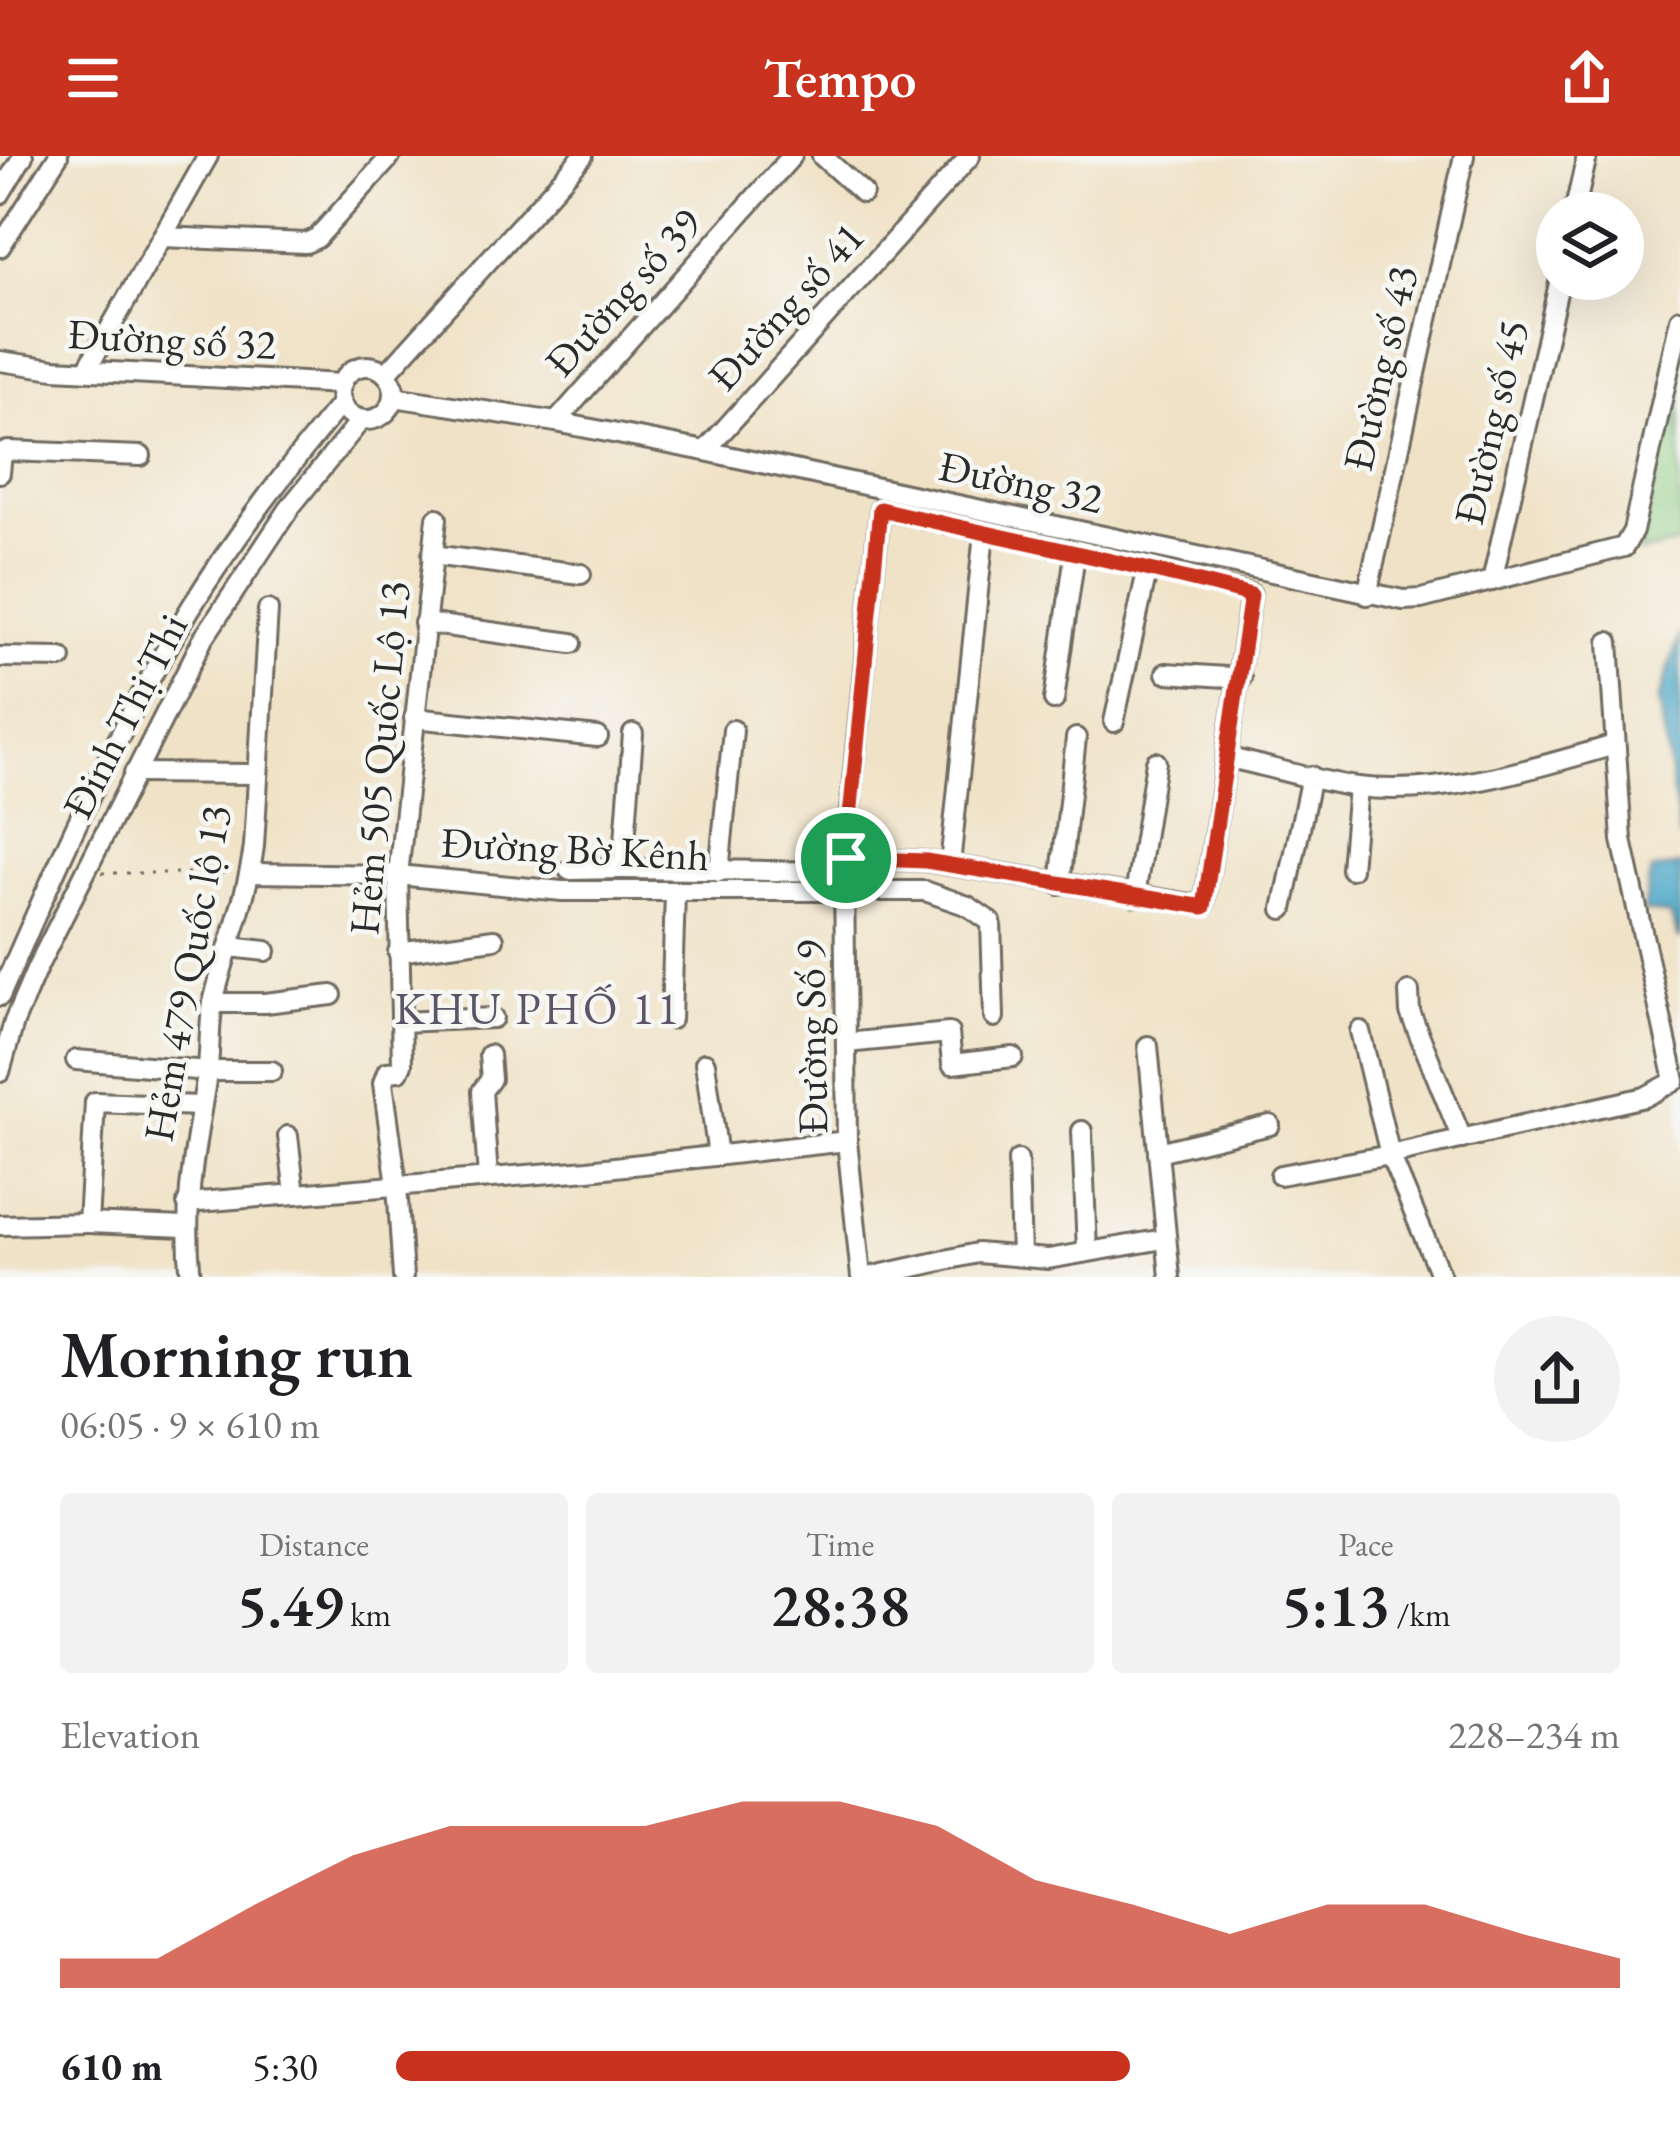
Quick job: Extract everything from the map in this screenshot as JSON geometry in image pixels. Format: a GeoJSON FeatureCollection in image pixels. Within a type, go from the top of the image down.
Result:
{"type":"FeatureCollection","features":[{"type":"Feature","properties":{"kind":"street"},"geometry":{"type":"LineString","coordinates":[[0,194],[23,156]]}},
{"type":"Feature","properties":{"kind":"street"},"geometry":{"type":"LineString","coordinates":[[0,247],[58,156]]}},
{"type":"Feature","properties":{"kind":"street"},"geometry":{"type":"LineString","coordinates":[[87,370],[208,156]]}},
{"type":"Feature","properties":{"kind":"street"},"geometry":{"type":"LineString","coordinates":[[162,237],[306,243],[317,238],[391,156]]}},
{"type":"Feature","properties":{"kind":"street"},"geometry":{"type":"LineString","coordinates":[[386,374],[583,156]]}},
{"type":"Feature","properties":{"kind":"street","name":"Đường số 39"},"geometry":{"type":"LineString","coordinates":[[556,422],[792,156]]}},
{"type":"Feature","properties":{"kind":"street"},"geometry":{"type":"LineString","coordinates":[[823,156],[863,193]]}},
{"type":"Feature","properties":{"kind":"street","name":"Đường số 41"},"geometry":{"type":"LineString","coordinates":[[705,451],[970,156]]}},
{"type":"Feature","properties":{"kind":"street","name":"Đường số 43"},"geometry":{"type":"LineString","coordinates":[[1367,595],[1464,156]]}},
{"type":"Feature","properties":{"kind":"street"},"geometry":{"type":"LineString","coordinates":[[1579,192],[1587,156]]}},
{"type":"Feature","properties":{"kind":"street","name":"Đường số 45"},"geometry":{"type":"LineString","coordinates":[[1492,581],[1555,300]]}},
{"type":"Feature","properties":{"kind":"street","name":"Đường 32"},"geometry":{"type":"LineString","coordinates":[[394,397],[705,451],[1367,595],[1421,599],[1617,551],[1627,543],[1680,320]]}},
{"type":"Feature","properties":{"kind":"street","name":"Đường số 32"},"geometry":{"type":"LineString","coordinates":[[0,361],[22,367],[342,393]]}},
{"type":"Feature","properties":{"kind":"street"},"geometry":{"type":"LineString","coordinates":[[362,367],[386,374],[394,397],[379,417],[352,416],[342,393],[347,376],[362,367]]}},
{"type":"Feature","properties":{"kind":"street","name":"Đinh Thị Thi"},"geometry":{"type":"LineString","coordinates":[[0,996],[9,953],[143,692],[258,506],[342,393]]}},
{"type":"Feature","properties":{"kind":"street","name":"Đinh Thị Thi"},"geometry":{"type":"LineString","coordinates":[[0,1072],[14,1022],[184,672],[291,506],[361,419]]}},
{"type":"Feature","properties":{"kind":"street"},"geometry":{"type":"LineString","coordinates":[[0,473],[2,453],[8,451],[141,456]]}},
{"type":"Feature","properties":{"kind":"street","name":"Đường Số 9"},"geometry":{"type":"LineString","coordinates":[[865,1277],[847,1141],[844,894],[880,509],[984,533]]}},
{"type":"Feature","properties":{"kind":"street","name":"Hẻm 505 Quốc Lộ 13"},"geometry":{"type":"LineString","coordinates":[[403,1277],[383,1083],[387,1072],[401,1068],[398,875],[437,518]]}},
{"type":"Feature","properties":{"kind":"street"},"geometry":{"type":"LineString","coordinates":[[569,870],[719,872],[896,858],[1204,907],[1251,595],[1148,567],[984,533],[950,865]]}},
{"type":"Feature","properties":{"kind":"street"},"geometry":{"type":"LineString","coordinates":[[1054,700],[1075,554]]}},
{"type":"Feature","properties":{"kind":"street"},"geometry":{"type":"LineString","coordinates":[[432,555],[580,574]]}},
{"type":"Feature","properties":{"kind":"street"},"geometry":{"type":"LineString","coordinates":[[1114,722],[1148,567]]}},
{"type":"Feature","properties":{"kind":"street","name":"Hẻm 479 Quốc lộ 13"},"geometry":{"type":"LineString","coordinates":[[190,1277],[187,1203],[208,1072],[213,1003],[250,873],[268,610]]}},
{"type":"Feature","properties":{"kind":"street"},"geometry":{"type":"LineString","coordinates":[[424,622],[572,643]]}},
{"type":"Feature","properties":{"kind":"street"},"geometry":{"type":"LineString","coordinates":[[1280,1175],[1645,1097],[1675,1081],[1622,840],[1609,642]]}},
{"type":"Feature","properties":{"kind":"street"},"geometry":{"type":"LineString","coordinates":[[0,657],[62,658]]}},
{"type":"Feature","properties":{"kind":"street"},"geometry":{"type":"LineString","coordinates":[[1166,673],[1241,678]]}},
{"type":"Feature","properties":{"kind":"street"},"geometry":{"type":"LineString","coordinates":[[414,718],[598,737]]}},
{"type":"Feature","properties":{"kind":"street"},"geometry":{"type":"LineString","coordinates":[[719,872],[733,730]]}},
{"type":"Feature","properties":{"kind":"street"},"geometry":{"type":"LineString","coordinates":[[623,869],[633,734]]}},
{"type":"Feature","properties":{"kind":"street"},"geometry":{"type":"LineString","coordinates":[[1052,884],[1076,738]]}},
{"type":"Feature","properties":{"kind":"street"},"geometry":{"type":"LineString","coordinates":[[1229,758],[1358,787],[1430,787],[1522,772],[1614,745]]}},
{"type":"Feature","properties":{"kind":"street"},"geometry":{"type":"LineString","coordinates":[[1136,896],[1156,762]]}},
{"type":"Feature","properties":{"kind":"street","name":"Hẻm 479 Quốc lộ 13"},"geometry":{"type":"LineString","coordinates":[[134,773],[255,775]]}},
{"type":"Feature","properties":{"kind":"street"},"geometry":{"type":"LineString","coordinates":[[1283,909],[1311,776]]}},
{"type":"Feature","properties":{"kind":"street"},"geometry":{"type":"LineString","coordinates":[[1352,869],[1358,787]]}},
{"type":"Feature","properties":{"kind":"street","name":"Đường Bờ Kênh"},"geometry":{"type":"LineString","coordinates":[[250,873],[398,875],[562,891],[925,891],[953,899],[987,918],[993,929],[994,1016]]}},
{"type":"Feature","properties":{"kind":"street"},"geometry":{"type":"LineString","coordinates":[[671,1018],[675,893]]}},
{"type":"Feature","properties":{"kind":"street"},"geometry":{"type":"LineString","coordinates":[[398,952],[494,939]]}},
{"type":"Feature","properties":{"kind":"street"},"geometry":{"type":"LineString","coordinates":[[230,947],[266,951]]}},
{"type":"Feature","properties":{"kind":"street"},"geometry":{"type":"LineString","coordinates":[[1409,992],[1410,1012],[1462,1139]]}},
{"type":"Feature","properties":{"kind":"street"},"geometry":{"type":"LineString","coordinates":[[213,1003],[265,1004],[332,995]]}},
{"type":"Feature","properties":{"kind":"street"},"geometry":{"type":"LineString","coordinates":[[401,1022],[494,1018]]}},
{"type":"Feature","properties":{"kind":"street"},"geometry":{"type":"LineString","coordinates":[[1360,1031],[1390,1155],[1441,1277]]}},
{"type":"Feature","properties":{"kind":"street"},"geometry":{"type":"LineString","coordinates":[[846,1043],[950,1033],[952,1064],[1013,1057]]}},
{"type":"Feature","properties":{"kind":"street"},"geometry":{"type":"LineString","coordinates":[[1148,1046],[1170,1277]]}},
{"type":"Feature","properties":{"kind":"street"},"geometry":{"type":"LineString","coordinates":[[488,1178],[482,1091],[491,1079],[489,1055]]}},
{"type":"Feature","properties":{"kind":"street"},"geometry":{"type":"LineString","coordinates":[[76,1060],[208,1072],[272,1071]]}},
{"type":"Feature","properties":{"kind":"street"},"geometry":{"type":"LineString","coordinates":[[705,1063],[718,1156]]}},
{"type":"Feature","properties":{"kind":"street"},"geometry":{"type":"LineString","coordinates":[[88,1223],[95,1102],[200,1106]]}},
{"type":"Feature","properties":{"kind":"street"},"geometry":{"type":"LineString","coordinates":[[1158,1151],[1270,1125]]}},
{"type":"Feature","properties":{"kind":"street"},"geometry":{"type":"LineString","coordinates":[[1082,1131],[1087,1252]]}},
{"type":"Feature","properties":{"kind":"street"},"geometry":{"type":"LineString","coordinates":[[288,1136],[295,1194]]}},
{"type":"Feature","properties":{"kind":"street"},"geometry":{"type":"LineString","coordinates":[[187,1203],[847,1141]]}},
{"type":"Feature","properties":{"kind":"street"},"geometry":{"type":"LineString","coordinates":[[1018,1160],[1021,1256]]}},
{"type":"Feature","properties":{"kind":"street"},"geometry":{"type":"LineString","coordinates":[[0,1225],[185,1227]]}},
{"type":"Feature","properties":{"kind":"street"},"geometry":{"type":"LineString","coordinates":[[865,1277],[977,1253],[1048,1259],[1164,1239]]}},
{"type":"Feature","properties":{"kind":"path"},"geometry":{"type":"LineString","coordinates":[[85,873],[250,873]]}},
{"type":"Feature","properties":{"kind":"green space"},"geometry":{"type":"Polygon","coordinates":[[[1680,370],[1680,543],[1639,553],[1680,370]]]}},
{"type":"Feature","properties":{"kind":"water"},"geometry":{"type":"Polygon","coordinates":[[[1680,634],[1680,840],[1659,699],[1680,634]]]}},
{"type":"Feature","properties":{"kind":"water"},"geometry":{"type":"Polygon","coordinates":[[[1680,865],[1680,940],[1670,915],[1643,911],[1651,871],[1680,865]]]}},
{"type":"Feature","properties":{"kind":"district","name":"KHU PHỐ 11"},"geometry":{"type":"Point","coordinates":[538,1008]}},
{"type":"Feature","properties":{"kind":"route"},"geometry":{"type":"LineString","coordinates":[[880,509],[1148,567],[1251,595],[1204,907],[926,861],[846,858],[880,509]]}}]}
